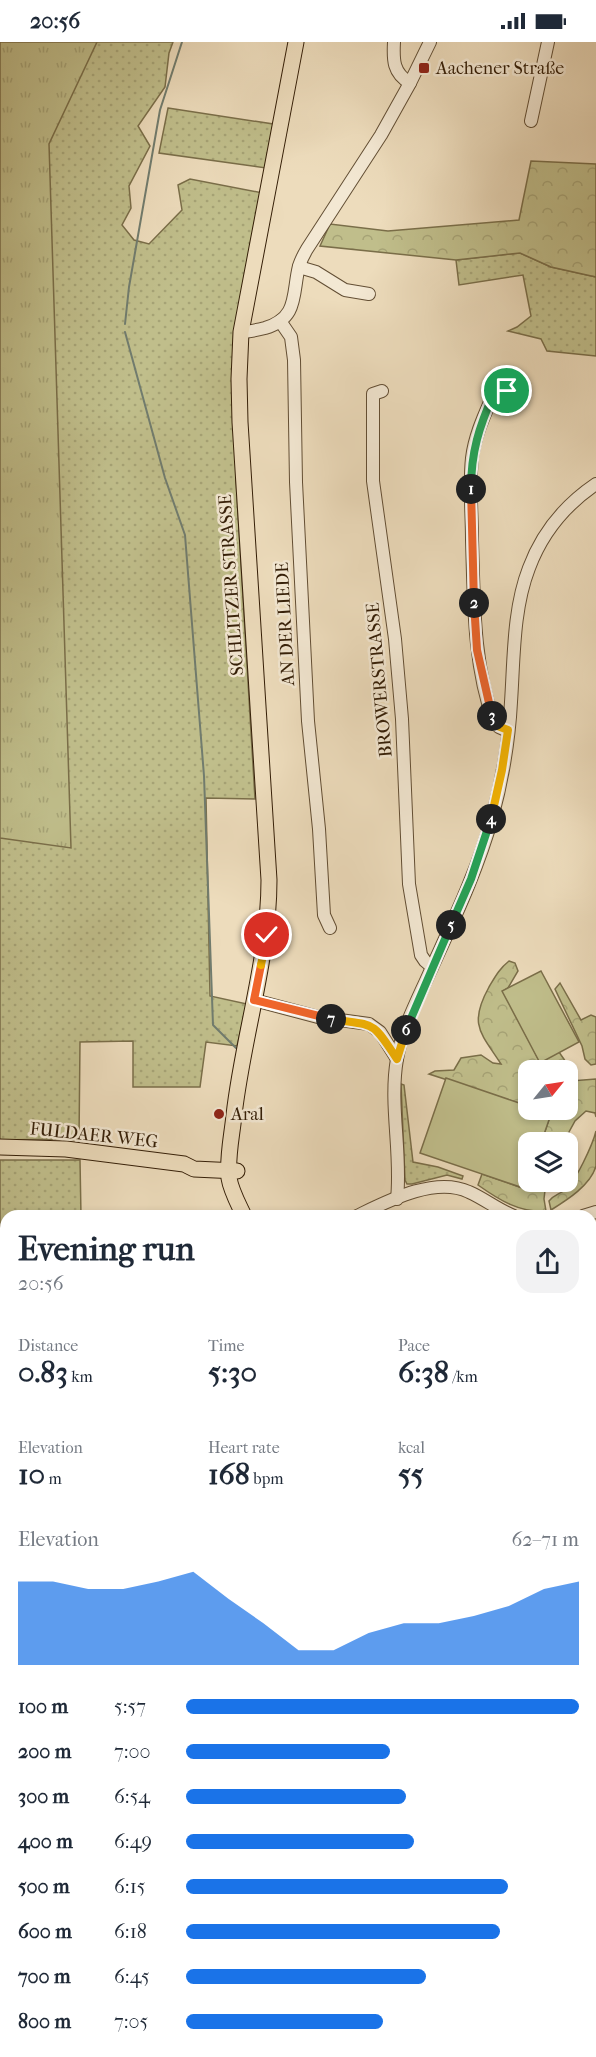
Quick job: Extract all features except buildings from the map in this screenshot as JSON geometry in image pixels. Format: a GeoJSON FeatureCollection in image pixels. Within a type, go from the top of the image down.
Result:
{"type":"FeatureCollection","features":[{"type":"Feature","properties":{"kind":"main road","name":"SCHLITZER STRASSE"},"geometry":{"type":"LineString","coordinates":[[242,1210],[230,1182],[233,1128],[238,1083],[267,935],[269,880],[238,379],[241,332],[296,42]]}},
{"type":"Feature","properties":{"kind":"main road","name":"FULDAER WEG"},"geometry":{"type":"LineString","coordinates":[[0,1147],[66,1149],[184,1164],[194,1161],[232,1165]]}},
{"type":"Feature","properties":{"kind":"main road","name":"SCHLITZER STRASSE"},"geometry":{"type":"LineString","coordinates":[[232,1165],[251,1210]]}},
{"type":"Feature","properties":{"kind":"street"},"geometry":{"type":"LineString","coordinates":[[394,42],[394,67],[401,77],[410,83]]}},
{"type":"Feature","properties":{"kind":"street"},"geometry":{"type":"LineString","coordinates":[[241,332],[262,329],[280,321],[292,306],[299,267],[309,244],[366,159],[410,83],[430,42]]}},
{"type":"Feature","properties":{"kind":"street"},"geometry":{"type":"LineString","coordinates":[[531,121],[548,42]]}},
{"type":"Feature","properties":{"kind":"street"},"geometry":{"type":"LineString","coordinates":[[299,267],[316,272],[345,290],[369,294]]}},
{"type":"Feature","properties":{"kind":"street","name":"AN DER LIEDE"},"geometry":{"type":"LineString","coordinates":[[280,321],[291,337],[294,360],[296,482],[308,721],[319,829],[324,915],[330,928]]}},
{"type":"Feature","properties":{"kind":"street","name":"BROWERSTRASSE"},"geometry":{"type":"LineString","coordinates":[[382,391],[373,394],[374,481],[396,650],[405,758],[409,884],[421,955],[432,967]]}},
{"type":"Feature","properties":{"kind":"street"},"geometry":{"type":"LineString","coordinates":[[507,391],[494,393],[480,426],[472,458],[471,495],[477,650],[494,722],[499,727],[508,730]]}},
{"type":"Feature","properties":{"kind":"street"},"geometry":{"type":"LineString","coordinates":[[397,1199],[399,1178],[397,1059],[412,1014],[471,879],[487,833],[499,786],[508,730],[521,592],[528,569],[551,526],[566,509],[595,488]]}},
{"type":"Feature","properties":{"kind":"street"},"geometry":{"type":"LineString","coordinates":[[254,1000],[318,1017],[369,1024],[380,1032],[397,1059]]}},
{"type":"Feature","properties":{"kind":"street"},"geometry":{"type":"LineString","coordinates":[[371,1210],[438,1186],[455,1187],[501,1210]]}},
{"type":"Feature","properties":{"kind":"street"},"geometry":{"type":"LineString","coordinates":[[479,1198],[485,1210]]}},
{"type":"Feature","properties":{"kind":"green space"},"geometry":{"type":"Polygon","coordinates":[[[0,42],[173,42],[169,53],[165,87],[138,126],[150,146],[129,186],[131,208],[122,225],[134,240],[149,244],[182,210],[178,185],[190,179],[263,193],[240,299],[236,480],[255,799],[206,798],[210,996],[247,1004],[237,1046],[206,1042],[200,1087],[133,1087],[133,1041],[80,1042],[79,1141],[0,1140],[0,42]]]}},
{"type":"Feature","properties":{"kind":"green space"},"geometry":{"type":"Polygon","coordinates":[[[0,42],[97,42],[49,144],[71,848],[0,838],[0,42]]]}},
{"type":"Feature","properties":{"kind":"green space"},"geometry":{"type":"Polygon","coordinates":[[[168,108],[273,124],[266,168],[159,153],[168,108]]]}},
{"type":"Feature","properties":{"kind":"green space"},"geometry":{"type":"Polygon","coordinates":[[[531,161],[596,164],[596,277],[551,267],[520,253],[456,260],[320,246],[330,224],[388,231],[519,220],[531,161]]]}},
{"type":"Feature","properties":{"kind":"green space"},"geometry":{"type":"Polygon","coordinates":[[[520,253],[551,267],[596,277],[596,356],[547,351],[541,339],[508,331],[531,316],[523,275],[459,285],[456,260],[520,253]]]}},
{"type":"Feature","properties":{"kind":"green space"},"geometry":{"type":"Polygon","coordinates":[[[509,961],[515,963],[518,971],[508,988],[503,991],[539,1060],[518,1060],[518,1103],[429,1074],[435,1071],[454,1070],[461,1058],[481,1055],[493,1063],[501,1064],[483,1036],[478,1020],[483,1000],[500,970],[509,961]]]}},
{"type":"Feature","properties":{"kind":"green space"},"geometry":{"type":"Polygon","coordinates":[[[541,971],[579,1042],[546,1060],[538,1060],[502,991],[541,971]]]}},
{"type":"Feature","properties":{"kind":"green space"},"geometry":{"type":"Polygon","coordinates":[[[560,983],[581,1020],[591,1015],[596,1017],[596,1064],[591,1065],[585,1059],[582,1046],[555,989],[560,983]]]}},
{"type":"Feature","properties":{"kind":"green space"},"geometry":{"type":"Polygon","coordinates":[[[559,1052],[565,1060],[544,1060],[559,1052]]]}},
{"type":"Feature","properties":{"kind":"green space"},"geometry":{"type":"Polygon","coordinates":[[[446,1078],[518,1103],[518,1120],[549,1120],[545,1132],[518,1132],[518,1186],[420,1153],[446,1078]]]}},
{"type":"Feature","properties":{"kind":"green space"},"geometry":{"type":"Polygon","coordinates":[[[596,1079],[596,1117],[595,1113],[586,1111],[578,1118],[578,1080],[596,1079]]]}},
{"type":"Feature","properties":{"kind":"green space"},"geometry":{"type":"Polygon","coordinates":[[[401,1084],[404,1085],[413,1162],[438,1167],[463,1176],[462,1179],[447,1175],[407,1184],[401,1084]]]}},
{"type":"Feature","properties":{"kind":"green space"},"geometry":{"type":"Polygon","coordinates":[[[549,1120],[576,1120],[569,1132],[545,1132],[549,1120]]]}},
{"type":"Feature","properties":{"kind":"green space"},"geometry":{"type":"Polygon","coordinates":[[[596,1131],[596,1166],[589,1179],[578,1191],[578,1172],[588,1154],[596,1131]]]}},
{"type":"Feature","properties":{"kind":"green space"},"geometry":{"type":"Polygon","coordinates":[[[0,1160],[80,1160],[81,1210],[0,1210],[0,1160]]]}},
{"type":"Feature","properties":{"kind":"green space"},"geometry":{"type":"Polygon","coordinates":[[[482,1174],[518,1187],[518,1192],[545,1192],[546,1210],[527,1210],[502,1200],[478,1185],[482,1174]]]}},
{"type":"Feature","properties":{"kind":"green space"},"geometry":{"type":"Polygon","coordinates":[[[562,1192],[577,1192],[551,1210],[549,1201],[562,1192]]]}},
{"type":"Feature","properties":{"kind":"waterway"},"geometry":{"type":"LineString","coordinates":[[125,324],[129,287],[160,110],[182,42]]}},
{"type":"Feature","properties":{"kind":"waterway"},"geometry":{"type":"LineString","coordinates":[[125,332],[165,478],[185,535],[204,776],[213,1025],[236,1048]]}},
{"type":"Feature","properties":{"kind":"place","name":"Aachener Straße"},"geometry":{"type":"Point","coordinates":[424,68]}},
{"type":"Feature","properties":{"kind":"place","name":"Aral"},"geometry":{"type":"Point","coordinates":[219,1114]}},
{"type":"Feature","properties":{"kind":"route"},"geometry":{"type":"LineString","coordinates":[[267,935],[254,1000],[318,1017],[369,1024],[380,1032],[397,1059],[412,1014],[477,864],[492,818],[502,770],[508,730],[495,725],[477,650],[471,476],[476,436],[485,413],[494,393],[507,391]]}}]}
